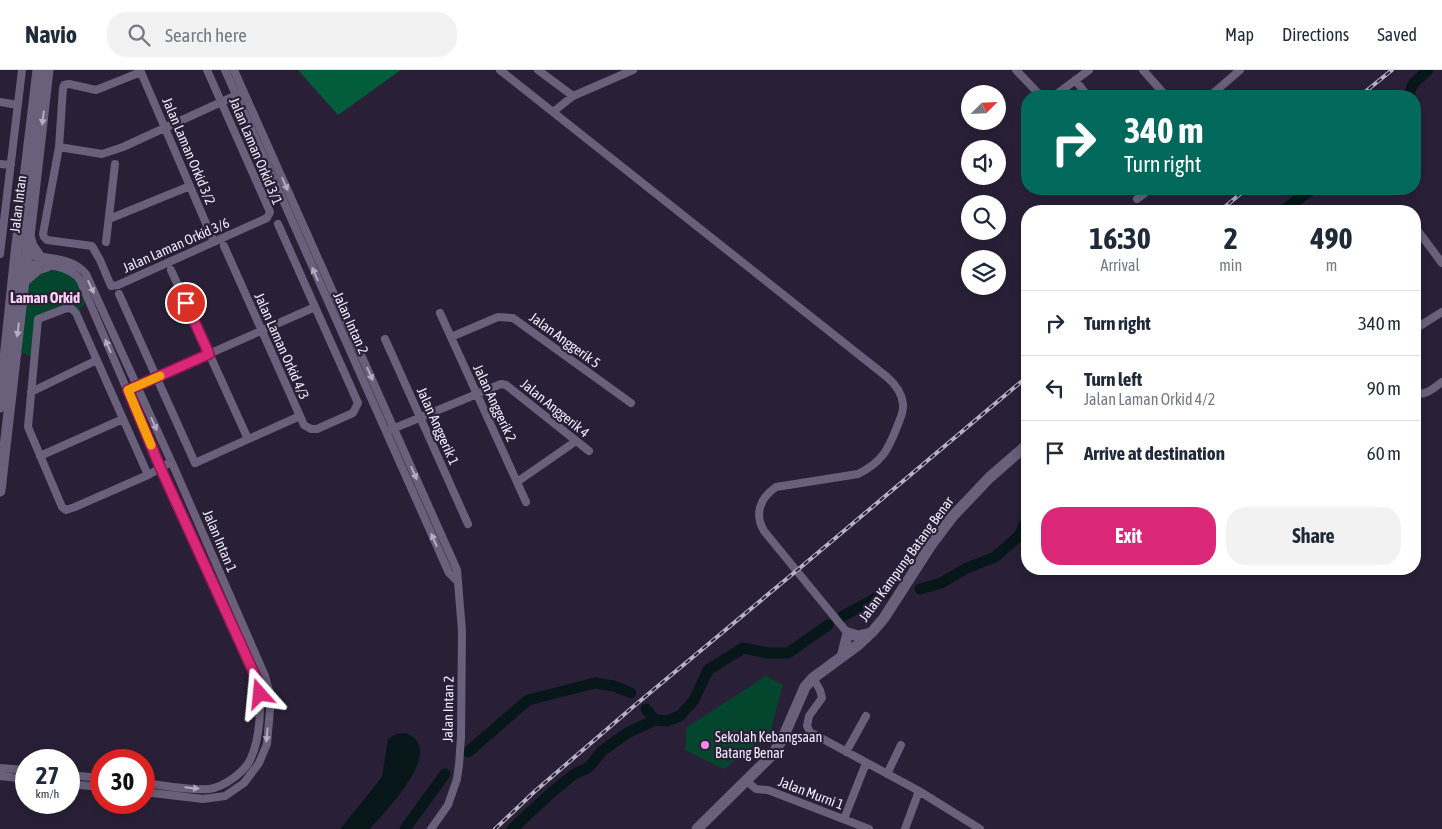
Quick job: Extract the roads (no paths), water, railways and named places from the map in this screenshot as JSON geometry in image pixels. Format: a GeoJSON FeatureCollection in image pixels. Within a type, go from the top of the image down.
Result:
{"type":"FeatureCollection","features":[{"type":"Feature","properties":{"kind":"street"},"geometry":{"type":"LineString","coordinates":[[0,254],[22,70]]}},
{"type":"Feature","properties":{"kind":"street","name":"Jalan Intan"},"geometry":{"type":"LineString","coordinates":[[0,491],[3,438],[24,281],[38,70]]}},
{"type":"Feature","properties":{"kind":"street","name":"Jalan Intan"},"geometry":{"type":"LineString","coordinates":[[0,407],[29,237],[48,70]]}},
{"type":"Feature","properties":{"kind":"street","name":"Jalan Laman Orkid 3/1"},"geometry":{"type":"LineString","coordinates":[[206,70],[270,212],[267,218],[244,228]]}},
{"type":"Feature","properties":{"kind":"street","name":"Jalan Intan 2"},"geometry":{"type":"LineString","coordinates":[[225,70],[240,93],[457,570],[462,631],[459,765],[457,780],[448,805],[431,829]]}},
{"type":"Feature","properties":{"kind":"street","name":"Jalan Intan 2"},"geometry":{"type":"LineString","coordinates":[[234,70],[240,93],[386,432],[449,573],[458,582]]}},
{"type":"Feature","properties":{"kind":"street"},"geometry":{"type":"LineString","coordinates":[[500,70],[897,386],[903,404],[903,413],[890,447],[882,458],[858,474],[776,487],[768,492],[762,501],[758,514],[760,525],[858,645]]}},
{"type":"Feature","properties":{"kind":"street"},"geometry":{"type":"LineString","coordinates":[[538,70],[573,96]]}},
{"type":"Feature","properties":{"kind":"street"},"geometry":{"type":"LineString","coordinates":[[553,112],[573,96],[633,70]]}},
{"type":"Feature","properties":{"kind":"street"},"geometry":{"type":"LineString","coordinates":[[1016,70],[1034,90]]}},
{"type":"Feature","properties":{"kind":"street"},"geometry":{"type":"LineString","coordinates":[[1062,90],[1089,70]]}},
{"type":"Feature","properties":{"kind":"street"},"geometry":{"type":"LineString","coordinates":[[1143,70],[1161,90]]}},
{"type":"Feature","properties":{"kind":"street"},"geometry":{"type":"LineString","coordinates":[[1215,90],[1228,76],[1240,70]]}},
{"type":"Feature","properties":{"kind":"street"},"geometry":{"type":"LineString","coordinates":[[141,71],[96,90],[69,84],[64,85],[59,147],[102,154],[166,128],[240,93]]}},
{"type":"Feature","properties":{"kind":"street","name":"Jalan Laman Orkid 3/2"},"geometry":{"type":"LineString","coordinates":[[141,71],[214,242]]}},
{"type":"Feature","properties":{"kind":"street"},"geometry":{"type":"LineString","coordinates":[[1075,80],[1083,90]]}},
{"type":"Feature","properties":{"kind":"street"},"geometry":{"type":"LineString","coordinates":[[0,102],[18,105]]}},
{"type":"Feature","properties":{"kind":"street","name":"Jalan Laman Orkid 3/6"},"geometry":{"type":"LineString","coordinates":[[59,147],[43,234],[44,238],[92,246],[111,286],[118,285],[244,228]]}},
{"type":"Feature","properties":{"kind":"street"},"geometry":{"type":"LineString","coordinates":[[0,164],[11,165]]}},
{"type":"Feature","properties":{"kind":"street"},"geometry":{"type":"LineString","coordinates":[[106,242],[115,164]]}},
{"type":"Feature","properties":{"kind":"street"},"geometry":{"type":"LineString","coordinates":[[109,218],[190,186]]}},
{"type":"Feature","properties":{"kind":"street"},"geometry":{"type":"LineString","coordinates":[[1136,200],[1142,195]]}},
{"type":"Feature","properties":{"kind":"street"},"geometry":{"type":"LineString","coordinates":[[128,390],[314,307],[278,224]]}},
{"type":"Feature","properties":{"kind":"street"},"geometry":{"type":"LineString","coordinates":[[1421,235],[1442,263]]}},
{"type":"Feature","properties":{"kind":"street","name":"Jalan Laman Orkid 4/3"},"geometry":{"type":"LineString","coordinates":[[224,246],[304,425],[310,430],[317,429],[353,413],[358,403],[314,307]]}},
{"type":"Feature","properties":{"kind":"street","name":"Jalan Intan 1"},"geometry":{"type":"LineString","coordinates":[[25,258],[46,266],[63,268],[75,273],[80,280],[160,467],[258,682],[260,710],[252,757],[246,766],[218,787],[207,789],[155,784]]}},
{"type":"Feature","properties":{"kind":"street","name":"Jalan Intan 1"},"geometry":{"type":"LineString","coordinates":[[25,258],[64,261],[81,268],[86,274],[265,676],[271,698],[267,744],[259,763],[244,783],[226,796],[203,799],[155,793]]}},
{"type":"Feature","properties":{"kind":"street"},"geometry":{"type":"LineString","coordinates":[[24,281],[31,274],[46,266]]}},
{"type":"Feature","properties":{"kind":"street"},"geometry":{"type":"LineString","coordinates":[[171,270],[248,439]]}},
{"type":"Feature","properties":{"kind":"street"},"geometry":{"type":"LineString","coordinates":[[119,294],[195,462],[300,416]]}},
{"type":"Feature","properties":{"kind":"street"},"geometry":{"type":"LineString","coordinates":[[148,475],[76,313],[72,309],[60,310],[38,319],[28,427],[62,507],[66,510],[148,475],[171,462]]}},
{"type":"Feature","properties":{"kind":"street"},"geometry":{"type":"LineString","coordinates":[[1421,326],[1442,312]]}},
{"type":"Feature","properties":{"kind":"street","name":"Jalan Anggerik 2"},"geometry":{"type":"LineString","coordinates":[[440,313],[526,502]]}},
{"type":"Feature","properties":{"kind":"street","name":"Jalan Anggerik 5"},"geometry":{"type":"LineString","coordinates":[[451,337],[498,317],[513,318],[631,403]]}},
{"type":"Feature","properties":{"kind":"street","name":"Jalan Anggerik 1"},"geometry":{"type":"LineString","coordinates":[[385,339],[468,524]]}},
{"type":"Feature","properties":{"kind":"street"},"geometry":{"type":"LineString","coordinates":[[31,392],[97,360]]}},
{"type":"Feature","properties":{"kind":"street"},"geometry":{"type":"LineString","coordinates":[[1421,394],[1428,392],[1442,382]]}},
{"type":"Feature","properties":{"kind":"street","name":"Jalan Anggerik 4"},"geometry":{"type":"LineString","coordinates":[[477,393],[501,384],[506,385],[589,451]]}},
{"type":"Feature","properties":{"kind":"street"},"geometry":{"type":"LineString","coordinates":[[386,432],[477,393]]}},
{"type":"Feature","properties":{"kind":"street"},"geometry":{"type":"LineString","coordinates":[[40,456],[123,419]]}},
{"type":"Feature","properties":{"kind":"street"},"geometry":{"type":"LineString","coordinates":[[517,482],[576,441]]}},
{"type":"Feature","properties":{"kind":"street","name":"Jalan Kampung Batang Benar"},"geometry":{"type":"LineString","coordinates":[[697,829],[771,756],[782,740],[805,687],[813,678],[874,631],[931,545],[953,516],[989,478],[1021,450]]}},
{"type":"Feature","properties":{"kind":"street"},"geometry":{"type":"LineString","coordinates":[[848,633],[858,636],[874,631]]}},
{"type":"Feature","properties":{"kind":"street"},"geometry":{"type":"LineString","coordinates":[[842,657],[848,633]]}},
{"type":"Feature","properties":{"kind":"street"},"geometry":{"type":"LineString","coordinates":[[813,678],[822,698],[809,716],[807,726],[810,732],[919,791],[980,829]]}},
{"type":"Feature","properties":{"kind":"street"},"geometry":{"type":"LineString","coordinates":[[846,752],[866,716]]}},
{"type":"Feature","properties":{"kind":"street"},"geometry":{"type":"LineString","coordinates":[[887,774],[900,745]]}},
{"type":"Feature","properties":{"kind":"street"},"geometry":{"type":"LineString","coordinates":[[844,818],[866,763]]}},
{"type":"Feature","properties":{"kind":"street"},"geometry":{"type":"LineString","coordinates":[[0,768],[15,769]]}},
{"type":"Feature","properties":{"kind":"street"},"geometry":{"type":"LineString","coordinates":[[0,776],[15,778]]}},
{"type":"Feature","properties":{"kind":"street","name":"Jalan Murni 1"},"geometry":{"type":"LineString","coordinates":[[746,780],[756,789],[768,790],[869,829]]}},
{"type":"Feature","properties":{"kind":"street"},"geometry":{"type":"LineString","coordinates":[[905,829],[919,791]]}},
{"type":"Feature","properties":{"kind":"waterway"},"geometry":{"type":"LineString","coordinates":[[1410,90],[1413,84],[1428,70]]}},
{"type":"Feature","properties":{"kind":"waterway"},"geometry":{"type":"LineString","coordinates":[[1291,205],[1304,195]]}},
{"type":"Feature","properties":{"kind":"waterway"},"geometry":{"type":"LineString","coordinates":[[920,589],[941,583],[967,568],[995,557],[1021,532]]}},
{"type":"Feature","properties":{"kind":"waterway"},"geometry":{"type":"LineString","coordinates":[[843,616],[885,593]]}},
{"type":"Feature","properties":{"kind":"waterway"},"geometry":{"type":"LineString","coordinates":[[512,829],[552,792],[573,775],[589,767],[602,751],[627,733],[655,720],[666,721],[680,716],[694,700],[708,670],[743,648],[767,653],[788,653],[828,625]]}},
{"type":"Feature","properties":{"kind":"waterway"},"geometry":{"type":"LineString","coordinates":[[468,752],[528,700],[595,683],[614,686],[631,693]]}},
{"type":"Feature","properties":{"kind":"waterway"},"geometry":{"type":"LineString","coordinates":[[646,709],[655,720]]}},
{"type":"Feature","properties":{"kind":"waterway"},"geometry":{"type":"LineString","coordinates":[[405,829],[445,774]]}},
{"type":"Feature","properties":{"kind":"railway"},"geometry":{"type":"LineString","coordinates":[[1367,90],[1392,70]]}},
{"type":"Feature","properties":{"kind":"railway"},"geometry":{"type":"LineString","coordinates":[[1227,205],[1239,195]]}},
{"type":"Feature","properties":{"kind":"railway"},"geometry":{"type":"LineString","coordinates":[[495,829],[534,792],[634,706],[1021,382]]}},
{"type":"Feature","properties":{"kind":"place","name":"Sekolah Kebangsaan Batang Benar"},"geometry":{"type":"Point","coordinates":[705,745]}},
{"type":"Feature","properties":{"kind":"district","name":"Laman Orkid"},"geometry":{"type":"Point","coordinates":[45,298]}}]}
